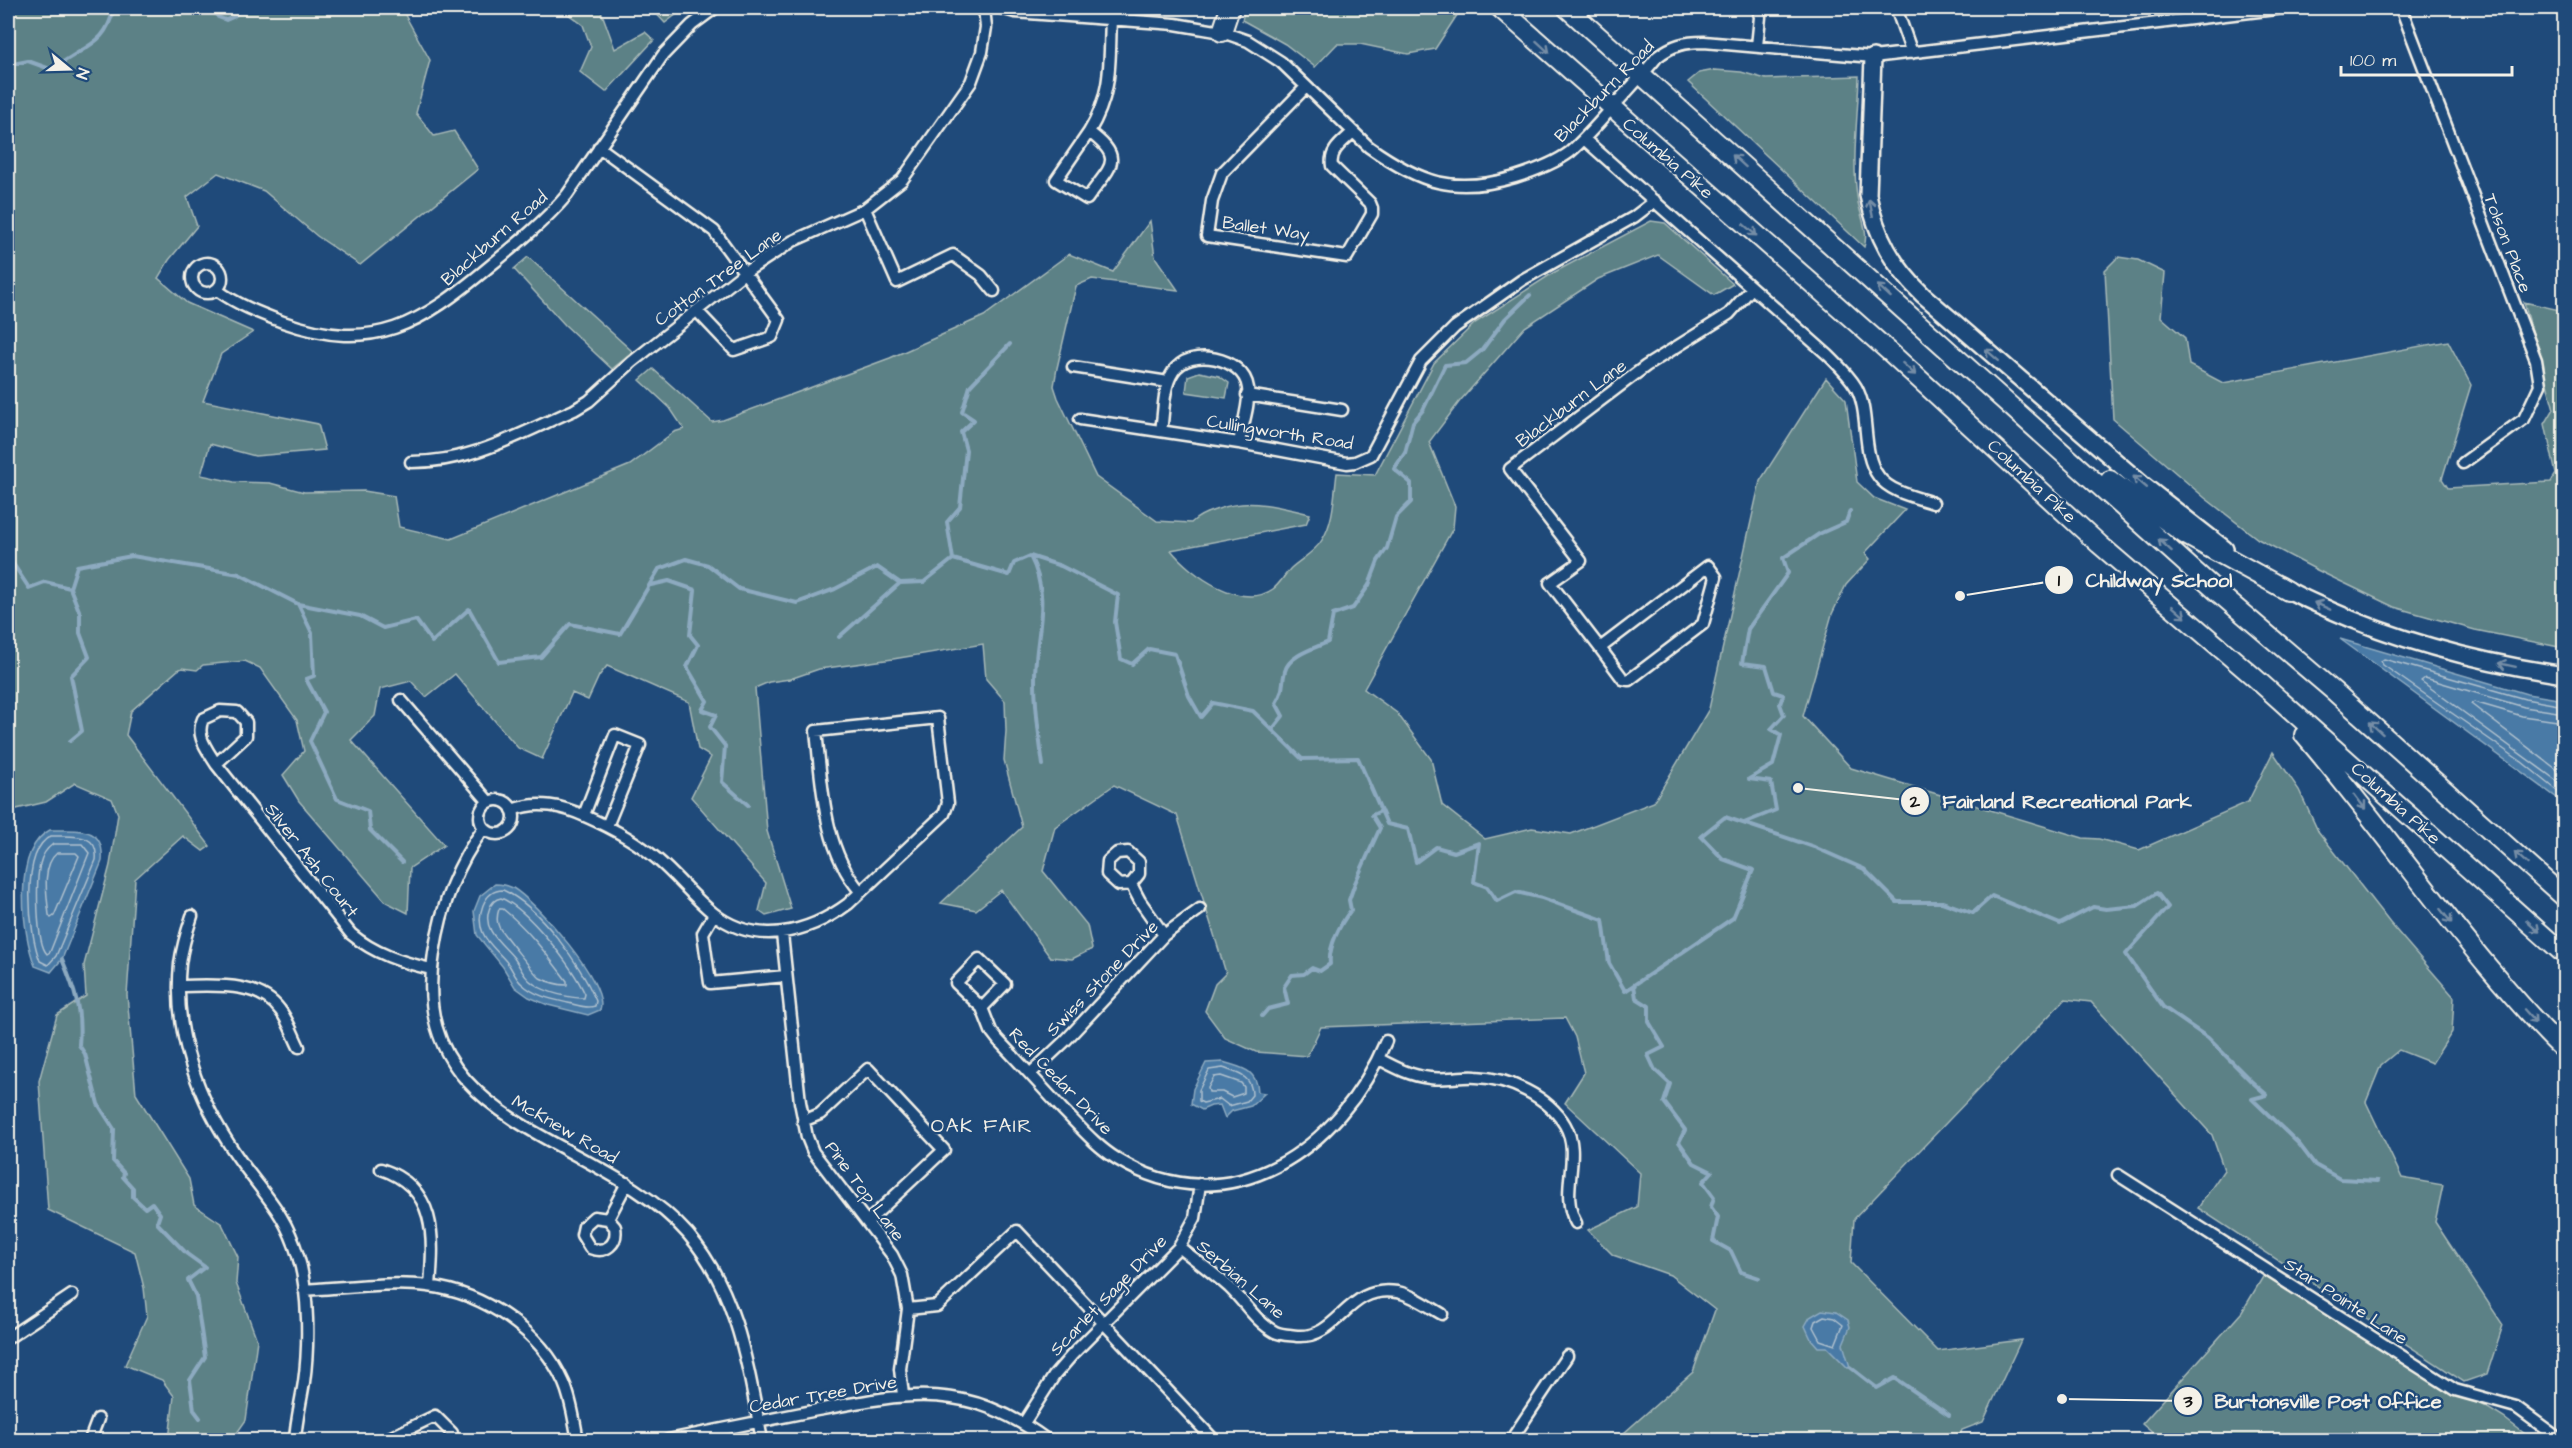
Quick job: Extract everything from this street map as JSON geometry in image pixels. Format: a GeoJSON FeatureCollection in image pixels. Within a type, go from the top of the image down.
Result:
{"type":"FeatureCollection","features":[{"type":"Feature","properties":{"kind":"highway"},"geometry":{"type":"LineString","coordinates":[[1222,32],[1230,8]]}},
{"type":"Feature","properties":{"kind":"highway","name":"Columbia Pike"},"geometry":{"type":"LineString","coordinates":[[1500,8],[1883,346],[2099,544],[2254,677],[2565,954]]}},
{"type":"Feature","properties":{"kind":"highway"},"geometry":{"type":"LineString","coordinates":[[1567,8],[2221,595],[2336,693],[2565,897]]}},
{"type":"Feature","properties":{"kind":"highway"},"geometry":{"type":"LineString","coordinates":[[1974,372],[2132,497],[2184,534],[2288,591]]}},
{"type":"Feature","properties":{"kind":"highway"},"geometry":{"type":"LineString","coordinates":[[2254,677],[2332,766],[2447,918],[2532,1020],[2565,1050]]}},
{"type":"Feature","properties":{"kind":"main road"},"geometry":{"type":"LineString","coordinates":[[1873,57],[1868,195],[1881,240],[1904,277],[2142,484],[2228,552],[2288,591],[2351,619],[2408,639],[2475,658],[2565,675]]}},
{"type":"Feature","properties":{"kind":"street","name":"Blackburn Road"},"geometry":{"type":"LineString","coordinates":[[217,290],[249,309],[307,330],[329,335],[364,334],[405,325],[450,300],[528,236],[567,195],[663,55],[692,25],[715,8]]}},
{"type":"Feature","properties":{"kind":"street","name":"Cotton Tree Lane"},"geometry":{"type":"LineString","coordinates":[[411,462],[434,462],[471,455],[574,410],[589,401],[632,362],[744,273],[793,241],[864,209],[886,194],[908,172],[971,82],[982,52],[986,27],[984,8]]}},
{"type":"Feature","properties":{"kind":"street","name":"Blackburn Road"},"geometry":{"type":"LineString","coordinates":[[1001,8],[1015,12],[1184,25],[1222,32],[1248,41],[1281,62],[1369,147],[1401,169],[1421,177],[1461,186],[1480,185],[1527,173],[1568,153],[1584,139],[1658,57],[1669,48],[1679,44],[1704,42],[1757,45],[1873,57],[2284,8]]}},
{"type":"Feature","properties":{"kind":"street"},"geometry":{"type":"LineString","coordinates":[[1757,45],[1760,17],[1758,8]]}},
{"type":"Feature","properties":{"kind":"street"},"geometry":{"type":"LineString","coordinates":[[1896,8],[1912,53]]}},
{"type":"Feature","properties":{"kind":"street","name":"Tolson Place"},"geometry":{"type":"LineString","coordinates":[[2401,8],[2536,360],[2540,385],[2524,419],[2463,463]]}},
{"type":"Feature","properties":{"kind":"street"},"geometry":{"type":"LineString","coordinates":[[1089,132],[1107,145],[1112,160],[1087,200],[1056,180],[1089,132],[1105,101],[1111,18]]}},
{"type":"Feature","properties":{"kind":"street","name":"Ballet Way"},"geometry":{"type":"LineString","coordinates":[[1305,87],[1222,173],[1212,201],[1207,236],[1347,257],[1372,214],[1370,203],[1332,166],[1330,159],[1333,151],[1353,132]]}},
{"type":"Feature","properties":{"kind":"street"},"geometry":{"type":"LineString","coordinates":[[1584,139],[1828,356],[1856,387],[1864,411],[1869,451],[1879,477],[1896,490],[1932,503]]}},
{"type":"Feature","properties":{"kind":"street"},"geometry":{"type":"LineString","coordinates":[[599,147],[714,231],[779,320],[772,337],[734,350],[697,311]]}},
{"type":"Feature","properties":{"kind":"street","name":"Cullingworth Road"},"geometry":{"type":"LineString","coordinates":[[1080,419],[1161,430],[1347,463],[1363,460],[1376,447],[1421,361],[1455,327],[1522,280],[1634,217],[1655,201]]}},
{"type":"Feature","properties":{"kind":"street"},"geometry":{"type":"LineString","coordinates":[[864,209],[897,282],[953,255],[981,274],[994,291]]}},
{"type":"Feature","properties":{"kind":"street","name":"Blackburn Lane"},"geometry":{"type":"LineString","coordinates":[[1600,648],[1708,566],[1716,577],[1703,624],[1629,680],[1623,679],[1550,583],[1581,561],[1510,469],[1646,366],[1729,314],[1752,288]]}},
{"type":"Feature","properties":{"kind":"street"},"geometry":{"type":"LineString","coordinates":[[1161,430],[1168,382],[1178,365],[1202,357],[1231,364],[1245,381],[1247,395],[1239,443]]}},
{"type":"Feature","properties":{"kind":"street"},"geometry":{"type":"LineString","coordinates":[[1073,367],[1168,382]]}},
{"type":"Feature","properties":{"kind":"street"},"geometry":{"type":"LineString","coordinates":[[1247,395],[1342,410]]}},
{"type":"Feature","properties":{"kind":"street"},"geometry":{"type":"LineString","coordinates":[[401,700],[489,802]]}},
{"type":"Feature","properties":{"kind":"street","name":"Silver Ash Court"},"geometry":{"type":"LineString","coordinates":[[216,764],[246,736],[246,722],[237,712],[220,711],[203,719],[200,724],[200,737],[216,764],[338,921],[351,934],[381,954],[400,962],[431,969]]}},
{"type":"Feature","properties":{"kind":"street"},"geometry":{"type":"LineString","coordinates":[[512,810],[537,804],[550,805],[584,815],[637,844],[657,859],[714,914],[743,928],[782,934],[799,930],[833,915],[860,891],[944,814],[947,808],[938,718],[816,731],[822,792],[837,855],[842,867],[860,891]]}},
{"type":"Feature","properties":{"kind":"street"},"geometry":{"type":"LineString","coordinates":[[584,815],[615,735],[640,745],[607,826]]}},
{"type":"Feature","properties":{"kind":"street"},"geometry":{"type":"LineString","coordinates":[[500,801],[512,810],[514,818],[508,830],[498,834],[484,828],[480,814],[489,802],[500,801]]}},
{"type":"Feature","properties":{"kind":"street","name":"McKnew Road"},"geometry":{"type":"LineString","coordinates":[[484,828],[468,850],[457,872],[438,931],[431,969],[432,1001],[439,1035],[458,1071],[471,1088],[509,1118],[627,1183],[657,1203],[706,1257],[721,1284],[741,1338],[762,1440]]}},
{"type":"Feature","properties":{"kind":"street"},"geometry":{"type":"LineString","coordinates":[[1131,884],[1164,935]]}},
{"type":"Feature","properties":{"kind":"street","name":"Swiss Stone Drive"},"geometry":{"type":"LineString","coordinates":[[1030,1074],[1073,1033],[1164,935],[1200,909]]}},
{"type":"Feature","properties":{"kind":"street"},"geometry":{"type":"LineString","coordinates":[[714,914],[703,933],[710,983],[786,976]]}},
{"type":"Feature","properties":{"kind":"street"},"geometry":{"type":"LineString","coordinates":[[192,915],[180,963],[179,986],[182,1029],[196,1078],[224,1137],[282,1215],[300,1259],[304,1290],[306,1365],[295,1440]]}},
{"type":"Feature","properties":{"kind":"street","name":"Pine Top Lane"},"geometry":{"type":"LineString","coordinates":[[782,934],[803,1121],[813,1152],[892,1255],[902,1275],[908,1309],[900,1369],[903,1395]]}},
{"type":"Feature","properties":{"kind":"street","name":"Red Cedar Drive"},"geometry":{"type":"LineString","coordinates":[[982,1008],[1005,984],[979,959],[956,983],[982,1008],[991,1031],[1087,1135],[1116,1158],[1156,1176],[1200,1184],[1247,1179],[1273,1170],[1298,1155],[1336,1121],[1379,1059],[1386,1041]]}},
{"type":"Feature","properties":{"kind":"street"},"geometry":{"type":"LineString","coordinates":[[179,986],[233,987],[249,990],[262,996],[281,1010],[299,1047]]}},
{"type":"Feature","properties":{"kind":"street"},"geometry":{"type":"LineString","coordinates":[[1379,1059],[1417,1076],[1473,1077],[1503,1081],[1520,1088],[1558,1114],[1570,1137],[1573,1149],[1569,1205],[1576,1223]]}},
{"type":"Feature","properties":{"kind":"street"},"geometry":{"type":"LineString","coordinates":[[803,1121],[820,1114],[868,1069],[944,1150],[867,1221]]}},
{"type":"Feature","properties":{"kind":"street"},"geometry":{"type":"LineString","coordinates":[[381,1169],[396,1174],[408,1182],[418,1192],[424,1204],[432,1237],[430,1286]]}},
{"type":"Feature","properties":{"kind":"street","name":"Star Pointe Lane"},"geometry":{"type":"LineString","coordinates":[[2118,1175],[2455,1390],[2516,1407],[2561,1440]]}},
{"type":"Feature","properties":{"kind":"street"},"geometry":{"type":"LineString","coordinates":[[608,1219],[627,1183]]}},
{"type":"Feature","properties":{"kind":"street","name":"Scarlet Sage Drive"},"geometry":{"type":"LineString","coordinates":[[1024,1424],[1054,1376],[1102,1322],[1179,1247],[1195,1218],[1200,1184]]}},
{"type":"Feature","properties":{"kind":"street"},"geometry":{"type":"LineString","coordinates":[[908,1309],[937,1306],[1017,1231],[1214,1440]]}},
{"type":"Feature","properties":{"kind":"street","name":"Serbian Lane"},"geometry":{"type":"LineString","coordinates":[[1179,1247],[1230,1288],[1263,1323],[1275,1332],[1303,1336],[1314,1334],[1325,1330],[1359,1298],[1385,1292],[1409,1296],[1442,1314]]}},
{"type":"Feature","properties":{"kind":"street"},"geometry":{"type":"LineString","coordinates":[[304,1290],[430,1286],[476,1301],[517,1323],[532,1336],[558,1370],[565,1385],[578,1440]]}},
{"type":"Feature","properties":{"kind":"street"},"geometry":{"type":"LineString","coordinates":[[8,1338],[72,1295]]}},
{"type":"Feature","properties":{"kind":"street"},"geometry":{"type":"LineString","coordinates":[[1511,1440],[1567,1356]]}},
{"type":"Feature","properties":{"kind":"street","name":"Cedar Tree Drive"},"geometry":{"type":"LineString","coordinates":[[668,1440],[903,1395],[950,1398],[984,1407],[1024,1424],[1047,1440]]}},
{"type":"Feature","properties":{"kind":"street"},"geometry":{"type":"LineString","coordinates":[[385,1440],[435,1416],[452,1433]]}},
{"type":"Feature","properties":{"kind":"street"},"geometry":{"type":"LineString","coordinates":[[90,1440],[98,1419]]}},
{"type":"Feature","properties":{"kind":"green space"},"geometry":{"type":"Polygon","coordinates":[[[8,8],[419,8],[405,15],[430,60],[416,113],[434,136],[454,131],[478,169],[360,265],[317,236],[264,191],[218,173],[187,197],[197,226],[169,260],[158,278],[187,303],[253,332],[221,354],[203,401],[318,424],[325,450],[255,456],[210,444],[201,475],[234,482],[270,483],[304,492],[364,491],[394,496],[399,527],[451,539],[630,465],[674,432],[684,429],[670,408],[640,380],[653,369],[712,422],[723,420],[890,358],[984,316],[1069,254],[1113,272],[1150,221],[1155,257],[1178,290],[1092,279],[1076,286],[1054,386],[1096,477],[1157,521],[1191,523],[1211,511],[1251,503],[1310,514],[1306,524],[1171,550],[1191,570],[1218,587],[1247,596],[1261,595],[1276,587],[1291,568],[1322,540],[1331,517],[1337,473],[1375,475],[1434,363],[1475,323],[1553,273],[1651,221],[1665,223],[1733,284],[1714,295],[1658,255],[1598,279],[1525,327],[1460,401],[1429,442],[1455,506],[1453,528],[1364,689],[1397,713],[1431,759],[1442,805],[1485,839],[1532,828],[1571,834],[1654,802],[1709,709],[1760,481],[1826,378],[1846,400],[1857,482],[1874,498],[1905,510],[1865,553],[1870,559],[1846,585],[1832,614],[1803,716],[1851,768],[2083,838],[2099,839],[2139,850],[2248,802],[2273,752],[2299,790],[2318,831],[2390,923],[2454,997],[2452,1032],[2432,1063],[2399,1050],[2381,1065],[2366,1102],[2402,1178],[2443,1185],[2435,1222],[2503,1325],[2487,1374],[2464,1382],[2198,1208],[2224,1170],[2212,1135],[2091,1002],[2065,999],[1854,1219],[1851,1263],[1938,1351],[2021,1340],[1983,1422],[1962,1430],[1958,1440],[1616,1440],[1693,1372],[1715,1310],[1670,1275],[1613,1255],[1588,1230],[1637,1207],[1640,1173],[1565,1103],[1584,1073],[1575,1037],[1565,1018],[1321,1027],[1307,1056],[1256,1052],[1225,1038],[1205,1011],[1215,984],[1226,973],[1177,815],[1114,785],[1055,827],[1043,871],[1087,925],[1092,949],[1072,959],[1050,957],[1001,890],[976,910],[941,903],[1022,827],[1004,760],[1005,701],[986,679],[983,644],[819,669],[755,688],[767,831],[791,909],[766,916],[759,911],[766,883],[691,797],[711,757],[698,749],[689,702],[607,666],[599,676],[588,700],[572,693],[542,759],[518,748],[455,674],[426,697],[411,681],[380,689],[375,716],[351,740],[444,845],[410,868],[408,913],[386,902],[299,801],[283,775],[304,751],[297,720],[260,668],[245,661],[203,665],[197,670],[182,668],[178,670],[131,711],[126,735],[210,846],[203,851],[183,836],[135,879],[127,995],[136,1094],[189,1179],[194,1205],[222,1224],[238,1257],[236,1283],[257,1340],[246,1420],[232,1440],[169,1440],[174,1396],[162,1380],[125,1365],[147,1316],[144,1288],[135,1252],[48,1210],[39,1081],[57,1015],[86,996],[84,965],[110,865],[118,814],[112,799],[75,783],[46,802],[8,811],[8,8]]]}},
{"type":"Feature","properties":{"kind":"green space"},"geometry":{"type":"Polygon","coordinates":[[[560,8],[600,8],[615,49],[645,32],[654,40],[606,92],[580,72],[591,47],[583,25],[560,8]]]}},
{"type":"Feature","properties":{"kind":"green space"},"geometry":{"type":"Polygon","coordinates":[[[651,8],[685,8],[665,23],[651,8]]]}},
{"type":"Feature","properties":{"kind":"green space"},"geometry":{"type":"Polygon","coordinates":[[[1245,8],[1461,9],[1435,49],[1408,54],[1360,44],[1337,44],[1315,67],[1285,44],[1242,20],[1245,8]]]}},
{"type":"Feature","properties":{"kind":"green space"},"geometry":{"type":"Polygon","coordinates":[[[1715,70],[1741,72],[1766,79],[1859,76],[1855,171],[1858,202],[1865,231],[1864,247],[1688,82],[1699,73],[1715,70]]]}},
{"type":"Feature","properties":{"kind":"green space"},"geometry":{"type":"Polygon","coordinates":[[[528,257],[633,352],[612,369],[565,325],[514,269],[528,257]]]}},
{"type":"Feature","properties":{"kind":"green space"},"geometry":{"type":"Polygon","coordinates":[[[2118,257],[2138,260],[2165,273],[2161,317],[2185,338],[2189,365],[2223,383],[2448,341],[2471,385],[2442,479],[2448,488],[2551,482],[2556,474],[2545,424],[2554,409],[2524,302],[2564,311],[2564,648],[2475,630],[2394,607],[2317,570],[2258,539],[2205,498],[2113,419],[2105,270],[2118,257]]]}},
{"type":"Feature","properties":{"kind":"green space"},"geometry":{"type":"Polygon","coordinates":[[[1199,372],[1219,376],[1229,383],[1226,398],[1186,392],[1188,376],[1199,372]]]}},
{"type":"Feature","properties":{"kind":"green space"},"geometry":{"type":"Polygon","coordinates":[[[2267,1270],[2504,1418],[2533,1440],[2161,1440],[2142,1424],[2242,1312],[2267,1270]]]}},
{"type":"Feature","properties":{"kind":"water"},"geometry":{"type":"Polygon","coordinates":[[[2340,639],[2527,694],[2564,700],[2564,803],[2340,639]]]}},
{"type":"Feature","properties":{"kind":"water"},"geometry":{"type":"Polygon","coordinates":[[[50,830],[87,832],[94,835],[102,849],[102,861],[62,959],[51,972],[35,966],[27,934],[23,893],[30,855],[38,840],[50,830]]]}},
{"type":"Feature","properties":{"kind":"water"},"geometry":{"type":"Polygon","coordinates":[[[495,884],[511,887],[553,925],[583,963],[594,982],[600,998],[600,1010],[588,1015],[548,1005],[529,997],[515,987],[503,967],[477,935],[474,911],[480,896],[495,884]]]}},
{"type":"Feature","properties":{"kind":"water"},"geometry":{"type":"Polygon","coordinates":[[[1223,1062],[1247,1071],[1255,1078],[1258,1092],[1265,1093],[1251,1106],[1232,1111],[1225,1118],[1220,1105],[1202,1110],[1191,1104],[1193,1089],[1206,1063],[1223,1062]]]}},
{"type":"Feature","properties":{"kind":"water"},"geometry":{"type":"Polygon","coordinates":[[[1822,1310],[1836,1312],[1848,1320],[1850,1327],[1843,1344],[1850,1367],[1848,1368],[1827,1347],[1818,1347],[1805,1326],[1810,1317],[1822,1310]]]}},
{"type":"Feature","properties":{"kind":"waterway"},"geometry":{"type":"LineString","coordinates":[[8,65],[28,61],[50,69],[56,66],[99,38],[108,26],[114,8]]}},
{"type":"Feature","properties":{"kind":"waterway"},"geometry":{"type":"LineString","coordinates":[[212,8],[218,17],[226,20],[242,8]]}},
{"type":"Feature","properties":{"kind":"waterway"},"geometry":{"type":"LineString","coordinates":[[1272,730],[1283,716],[1276,703],[1282,690],[1287,665],[1297,656],[1328,642],[1333,615],[1353,608],[1369,585],[1378,561],[1387,548],[1396,517],[1411,502],[1411,483],[1394,469],[1405,453],[1413,422],[1423,410],[1445,365],[1466,363],[1482,350],[1505,319],[1530,295]]}},
{"type":"Feature","properties":{"kind":"waterway"},"geometry":{"type":"LineString","coordinates":[[900,583],[924,582],[953,559],[947,522],[960,507],[966,450],[961,432],[974,420],[962,412],[970,386],[1010,344]]}},
{"type":"Feature","properties":{"kind":"waterway"},"geometry":{"type":"LineString","coordinates":[[1744,823],[1776,810],[1771,782],[1749,779],[1773,765],[1781,735],[1771,729],[1784,715],[1780,704],[1783,695],[1774,692],[1766,666],[1742,663],[1748,629],[1788,573],[1783,558],[1819,534],[1846,522],[1850,511]]}},
{"type":"Feature","properties":{"kind":"waterway"},"geometry":{"type":"LineString","coordinates":[[8,556],[29,588],[45,582],[70,588],[77,566],[132,556],[239,574],[298,604],[360,616],[383,628],[416,620],[432,642],[469,609],[499,662],[541,657],[570,624],[620,634],[659,569],[686,559],[708,565],[739,589],[797,603],[835,589],[877,567],[900,583],[839,637]]}},
{"type":"Feature","properties":{"kind":"waterway"},"geometry":{"type":"LineString","coordinates":[[1030,556],[1037,572],[1041,603],[1035,681],[1036,712],[1043,765]]}},
{"type":"Feature","properties":{"kind":"waterway"},"geometry":{"type":"LineString","coordinates":[[953,559],[1009,575],[1014,563],[1030,556],[1061,566],[1118,595],[1115,622],[1121,659],[1132,664],[1149,649],[1175,654],[1189,696],[1201,717],[1213,703],[1253,711],[1302,759],[1358,758],[1387,824],[1408,829],[1416,862],[1436,847],[1454,852],[1479,843],[1474,882],[1487,887],[1497,901],[1516,892],[1542,898],[1603,920],[1609,963],[1625,991],[1733,918],[1753,870],[1723,859],[1701,836],[1725,817],[1814,847],[1864,869],[1897,902],[1942,902],[1973,913],[1992,896],[2060,924],[2093,907],[2106,909],[2137,906],[2157,893],[2168,907],[2126,954],[2163,1007],[2208,1038],[2267,1095],[2252,1099],[2299,1144],[2315,1165],[2340,1179],[2378,1181]]}},
{"type":"Feature","properties":{"kind":"waterway"},"geometry":{"type":"LineString","coordinates":[[651,585],[669,581],[695,590],[690,635],[698,645],[687,667],[707,701],[702,710],[716,715],[710,727],[725,746],[722,782],[748,805]]}},
{"type":"Feature","properties":{"kind":"waterway"},"geometry":{"type":"LineString","coordinates":[[70,588],[80,613],[80,633],[89,657],[71,676],[82,731],[70,741]]}},
{"type":"Feature","properties":{"kind":"waterway"},"geometry":{"type":"LineString","coordinates":[[298,604],[312,633],[314,676],[306,679],[324,712],[310,741],[337,799],[368,811],[370,830],[402,862]]}},
{"type":"Feature","properties":{"kind":"waterway"},"geometry":{"type":"LineString","coordinates":[[1262,1016],[1268,1009],[1288,1004],[1284,987],[1292,975],[1304,974],[1312,968],[1320,971],[1330,964],[1333,943],[1351,910],[1349,900],[1355,883],[1380,828],[1372,815],[1381,811]]}},
{"type":"Feature","properties":{"kind":"waterway"},"geometry":{"type":"LineString","coordinates":[[62,959],[77,1001],[79,1045],[85,1054],[98,1104],[114,1129],[113,1161],[133,1188],[133,1197],[145,1208],[152,1203],[160,1214],[157,1223],[187,1254],[205,1267],[188,1280],[196,1296],[205,1357],[190,1380],[194,1410],[200,1418]]}},
{"type":"Feature","properties":{"kind":"waterway"},"geometry":{"type":"LineString","coordinates":[[1634,985],[1636,998],[1649,1006],[1649,1022],[1664,1047],[1648,1055],[1655,1070],[1670,1084],[1664,1102],[1685,1130],[1679,1142],[1694,1163],[1712,1172],[1703,1182],[1714,1197],[1711,1207],[1718,1217],[1713,1241],[1731,1251],[1741,1272],[1759,1278]]}},
{"type":"Feature","properties":{"kind":"waterway"},"geometry":{"type":"LineString","coordinates":[[1850,1367],[1877,1388],[1895,1378],[1949,1415]]}},
{"type":"Feature","properties":{"kind":"place","name":"Childway School"},"geometry":{"type":"Point","coordinates":[1960,596]}},
{"type":"Feature","properties":{"kind":"place","name":"Fairland Recreational Park"},"geometry":{"type":"Point","coordinates":[1798,788]}},
{"type":"Feature","properties":{"kind":"place","name":"Burtonsville Post Office"},"geometry":{"type":"Point","coordinates":[2062,1399]}},
{"type":"Feature","properties":{"kind":"district","name":"OAK FAIR"},"geometry":{"type":"Point","coordinates":[982,1125]}}]}
